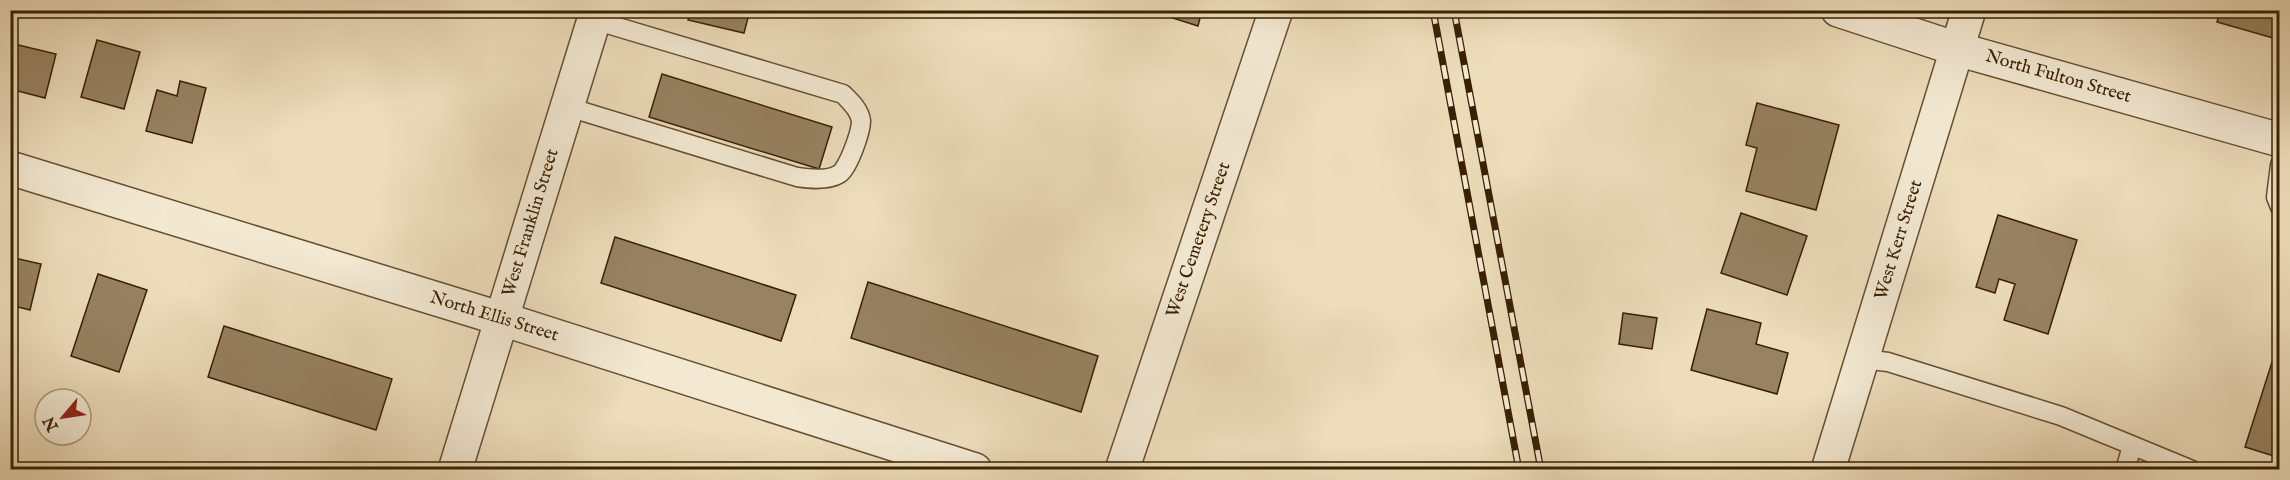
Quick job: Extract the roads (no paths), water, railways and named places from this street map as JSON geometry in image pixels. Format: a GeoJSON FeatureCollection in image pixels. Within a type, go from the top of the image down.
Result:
{"type":"FeatureCollection","features":[{"type":"Feature","properties":{"kind":"street","name":"West Cemetery Street"},"geometry":{"type":"LineString","coordinates":[[1122,470],[1276,10]]}},
{"type":"Feature","properties":{"kind":"street","name":"North Fulton Street"},"geometry":{"type":"LineString","coordinates":[[1838,10],[1958,49],[2280,140]]}},
{"type":"Feature","properties":{"kind":"street","name":"West Kerr Street"},"geometry":{"type":"LineString","coordinates":[[1828,470],[1969,10]]}},
{"type":"Feature","properties":{"kind":"street","name":"West Franklin Street"},"geometry":{"type":"LineString","coordinates":[[455,470],[596,15]]}},
{"type":"Feature","properties":{"kind":"street","name":"North Ellis Street"},"geometry":{"type":"LineString","coordinates":[[10,168],[502,319],[975,470]]}},
{"type":"Feature","properties":{"kind":"lane"},"geometry":{"type":"LineString","coordinates":[[567,107],[797,177],[816,180],[839,175],[847,167],[854,147],[861,121],[856,106],[843,94],[596,15]]}},
{"type":"Feature","properties":{"kind":"lane"},"geometry":{"type":"LineString","coordinates":[[2280,165],[2276,197],[2280,207]]}},
{"type":"Feature","properties":{"kind":"lane"},"geometry":{"type":"LineString","coordinates":[[1863,359],[1888,362],[2061,416],[2192,470]]}},
{"type":"Feature","properties":{"kind":"lane"},"geometry":{"type":"LineString","coordinates":[[2125,470],[2132,446]]}},
{"type":"Feature","properties":{"kind":"railway"},"geometry":{"type":"LineString","coordinates":[[1433,10],[1519,470]]}},
{"type":"Feature","properties":{"kind":"railway"},"geometry":{"type":"LineString","coordinates":[[1454,10],[1541,470]]}}]}
